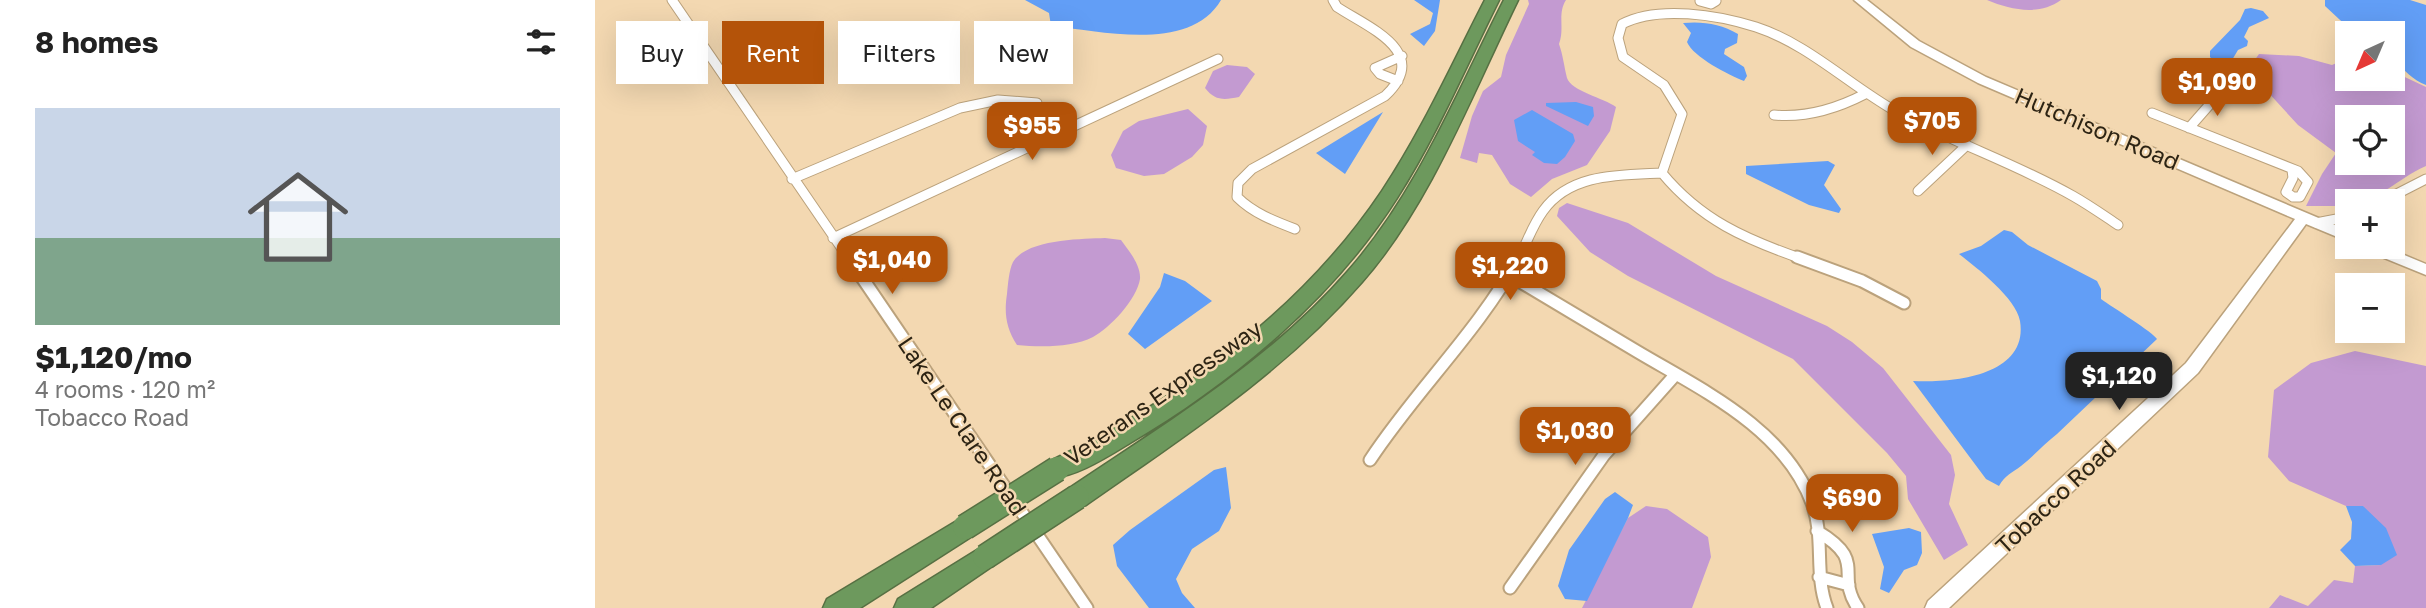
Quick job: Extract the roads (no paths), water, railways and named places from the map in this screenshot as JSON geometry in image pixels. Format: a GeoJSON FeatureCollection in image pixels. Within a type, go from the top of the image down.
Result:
{"type":"FeatureCollection","features":[{"type":"Feature","properties":{"kind":"highway","name":"Veterans Expressway"},"geometry":{"type":"LineString","coordinates":[[837,608],[1057,469],[1180,387],[1239,344],[1287,302],[1329,260],[1389,179],[1485,0]]}},
{"type":"Feature","properties":{"kind":"highway"},"geometry":{"type":"LineString","coordinates":[[1057,469],[1099,451],[1189,392],[1253,344],[1318,285],[1357,239],[1395,187],[1492,0]]}},
{"type":"Feature","properties":{"kind":"highway","name":"Veterans Expressway"},"geometry":{"type":"LineString","coordinates":[[908,608],[1077,498],[1237,387],[1301,332],[1356,276],[1392,230],[1412,198],[1511,0]]}},
{"type":"Feature","properties":{"kind":"street","name":"Lake Le Clare Road"},"geometry":{"type":"LineString","coordinates":[[673,0],[1087,608]]}},
{"type":"Feature","properties":{"kind":"street"},"geometry":{"type":"LineString","coordinates":[[1295,229],[1261,215],[1242,203],[1236,191],[1242,177],[1385,96],[1398,81],[1402,56],[1393,43],[1337,7],[1333,0]]}},
{"type":"Feature","properties":{"kind":"street","name":"Hutchison Road"},"geometry":{"type":"LineString","coordinates":[[1860,0],[1907,38],[1951,65],[2335,231]]}},
{"type":"Feature","properties":{"kind":"street"},"geometry":{"type":"LineString","coordinates":[[1696,15],[1700,1],[1711,4],[1791,43],[1865,94],[2073,195],[2118,225]]}},
{"type":"Feature","properties":{"kind":"street"},"geometry":{"type":"LineString","coordinates":[[1715,7],[1696,15],[1659,13],[1637,16],[1622,24],[1618,34],[1620,50],[1628,64],[1663,83],[1682,114],[1675,138],[1666,153],[1662,173],[1676,193],[1710,219],[1743,236],[1858,279],[1904,303]]}},
{"type":"Feature","properties":{"kind":"street"},"geometry":{"type":"LineString","coordinates":[[1398,81],[1380,74],[1375,68],[1402,56]]}},
{"type":"Feature","properties":{"kind":"street"},"geometry":{"type":"LineString","coordinates":[[833,238],[1218,59]]}},
{"type":"Feature","properties":{"kind":"street","name":"Hutchison Road"},"geometry":{"type":"LineString","coordinates":[[2189,128],[2218,95],[2235,91]]}},
{"type":"Feature","properties":{"kind":"street"},"geometry":{"type":"LineString","coordinates":[[1774,115],[1793,118],[1821,112],[1865,94]]}},
{"type":"Feature","properties":{"kind":"street"},"geometry":{"type":"LineString","coordinates":[[792,178],[957,108],[1001,101],[1025,100],[1037,103]]}},
{"type":"Feature","properties":{"kind":"street"},"geometry":{"type":"LineString","coordinates":[[2152,113],[2298,172],[2308,182],[2301,197],[2293,197]]}},
{"type":"Feature","properties":{"kind":"street"},"geometry":{"type":"LineString","coordinates":[[1918,191],[1967,145]]}},
{"type":"Feature","properties":{"kind":"street"},"geometry":{"type":"LineString","coordinates":[[2292,170],[2293,178],[2286,192],[2293,197],[2302,217],[2335,217]]}},
{"type":"Feature","properties":{"kind":"street"},"geometry":{"type":"LineString","coordinates":[[1370,460],[1401,415],[1485,312],[1509,275],[1537,219],[1554,198],[1577,183],[1605,176],[1662,173]]}},
{"type":"Feature","properties":{"kind":"street"},"geometry":{"type":"LineString","coordinates":[[2405,189],[2426,178]]}},
{"type":"Feature","properties":{"kind":"street"},"geometry":{"type":"LineString","coordinates":[[2288,187],[2303,192]]}},
{"type":"Feature","properties":{"kind":"street","name":"Tobacco Road"},"geometry":{"type":"LineString","coordinates":[[1935,608],[2192,368],[2302,217]]}},
{"type":"Feature","properties":{"kind":"street"},"geometry":{"type":"LineString","coordinates":[[2400,259],[2426,270]]}},
{"type":"Feature","properties":{"kind":"street"},"geometry":{"type":"LineString","coordinates":[[1509,275],[1706,391],[1761,432],[1794,471],[1812,503],[1817,531],[1821,596],[1827,608]]}},
{"type":"Feature","properties":{"kind":"street"},"geometry":{"type":"LineString","coordinates":[[1510,588],[1604,455],[1676,374]]}},
{"type":"Feature","properties":{"kind":"street"},"geometry":{"type":"LineString","coordinates":[[1817,531],[1843,548],[1849,566],[1850,598],[1858,608]]}},
{"type":"Feature","properties":{"kind":"street"},"geometry":{"type":"LineString","coordinates":[[1819,577],[1849,585]]}},
{"type":"Feature","properties":{"kind":"water"},"geometry":{"type":"Polygon","coordinates":[[[1025,0],[1221,0],[1207,17],[1189,27],[1167,33],[1143,35],[1073,29],[1073,21],[1050,21],[1049,13],[1025,0]]]}},
{"type":"Feature","properties":{"kind":"water"},"geometry":{"type":"Polygon","coordinates":[[[1414,0],[1440,0],[1435,31],[1424,46],[1410,34],[1430,24],[1433,13],[1414,0]]]}},
{"type":"Feature","properties":{"kind":"water"},"geometry":{"type":"Polygon","coordinates":[[[2325,0],[2410,0],[2426,5],[2426,85],[2405,71],[2405,21],[2341,21],[2325,6],[2325,0]]]}},
{"type":"Feature","properties":{"kind":"water"},"geometry":{"type":"Polygon","coordinates":[[[2245,9],[2263,11],[2269,18],[2249,27],[2244,37],[2248,41],[2247,46],[2238,50],[2229,65],[2214,61],[2210,57],[2210,51],[2240,20],[2245,9]]]}},
{"type":"Feature","properties":{"kind":"water"},"geometry":{"type":"Polygon","coordinates":[[[1683,23],[1712,24],[1738,34],[1737,43],[1725,49],[1724,54],[1744,67],[1747,76],[1744,81],[1696,54],[1687,42],[1691,33],[1683,23]]]}},
{"type":"Feature","properties":{"kind":"water"},"geometry":{"type":"Polygon","coordinates":[[[1576,102],[1593,107],[1594,116],[1588,126],[1546,106],[1546,103],[1576,102]]]}},
{"type":"Feature","properties":{"kind":"water"},"geometry":{"type":"Polygon","coordinates":[[[1532,110],[1573,134],[1575,141],[1557,164],[1544,163],[1532,155],[1535,152],[1518,141],[1514,120],[1532,110]]]}},
{"type":"Feature","properties":{"kind":"water"},"geometry":{"type":"Polygon","coordinates":[[[1383,112],[1345,174],[1316,153],[1383,112]]]}},
{"type":"Feature","properties":{"kind":"water"},"geometry":{"type":"Polygon","coordinates":[[[1828,161],[1835,165],[1824,185],[1841,209],[1839,213],[1809,205],[1746,174],[1746,166],[1828,161]]]}},
{"type":"Feature","properties":{"kind":"water"},"geometry":{"type":"Polygon","coordinates":[[[2004,230],[2097,281],[2101,289],[2101,299],[2157,339],[1999,486],[1986,479],[1913,381],[1965,378],[1984,373],[2000,365],[2012,354],[2020,340],[2017,312],[1995,284],[1959,254],[1981,246],[2004,230]]]}},
{"type":"Feature","properties":{"kind":"water"},"geometry":{"type":"Polygon","coordinates":[[[1164,273],[1185,281],[1212,301],[1145,349],[1128,334],[1160,287],[1164,273]]]}},
{"type":"Feature","properties":{"kind":"water"},"geometry":{"type":"Polygon","coordinates":[[[1226,467],[1231,508],[1219,531],[1192,549],[1176,579],[1182,593],[1195,608],[1149,608],[1117,566],[1113,545],[1214,470],[1226,467]]]}},
{"type":"Feature","properties":{"kind":"water"},"geometry":{"type":"Polygon","coordinates":[[[1615,492],[1633,505],[1628,518],[1587,601],[1565,599],[1558,586],[1569,550],[1605,499],[1615,492]]]}},
{"type":"Feature","properties":{"kind":"water"},"geometry":{"type":"Polygon","coordinates":[[[2346,506],[2363,506],[2386,528],[2397,555],[2381,565],[2355,566],[2340,550],[2351,539],[2352,522],[2346,506]]]}},
{"type":"Feature","properties":{"kind":"water"},"geometry":{"type":"Polygon","coordinates":[[[1909,528],[1921,532],[1922,553],[1917,565],[1904,570],[1889,593],[1880,589],[1884,567],[1872,534],[1909,528]]]}}]}
